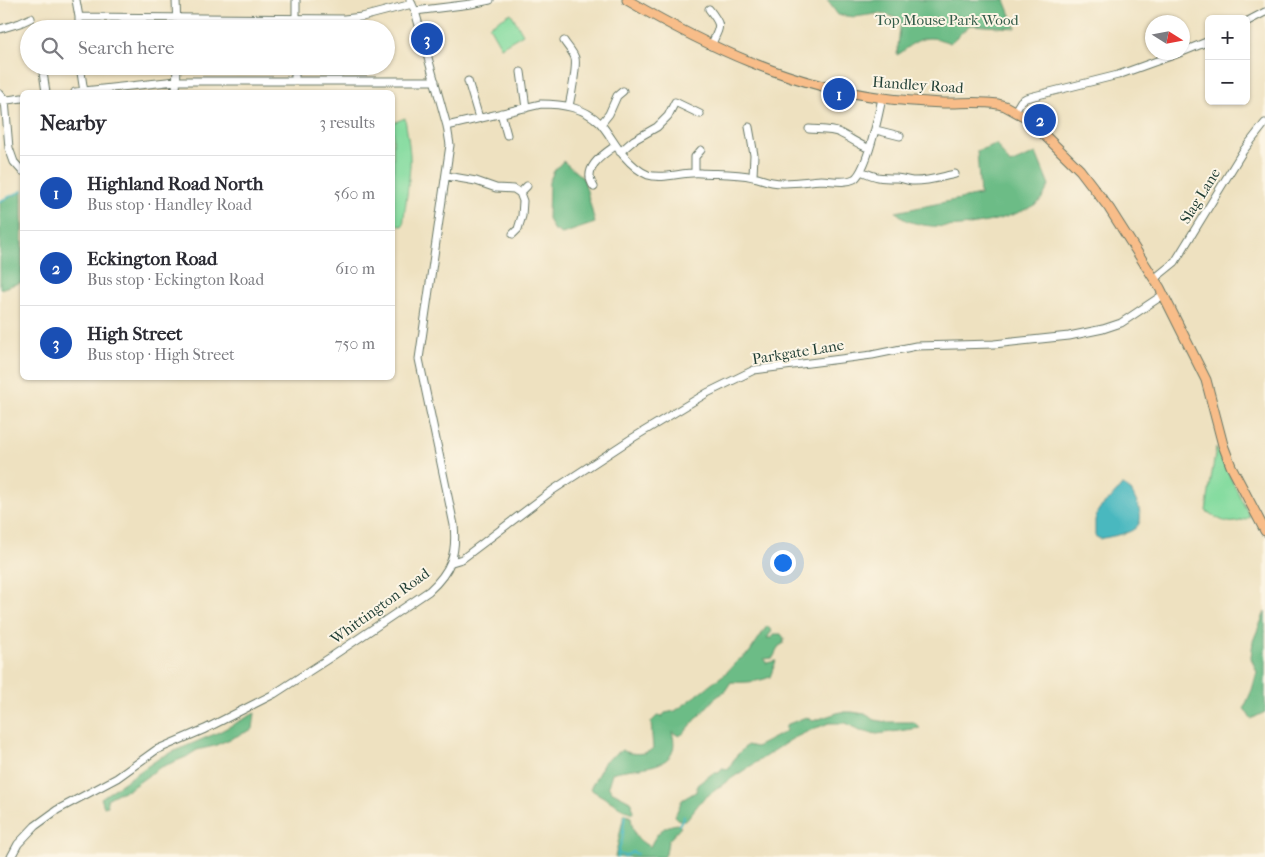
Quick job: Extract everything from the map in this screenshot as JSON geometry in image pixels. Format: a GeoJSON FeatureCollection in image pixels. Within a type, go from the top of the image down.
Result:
{"type":"FeatureCollection","features":[{"type":"Feature","properties":{"kind":"main road","name":"Handley Road"},"geometry":{"type":"LineString","coordinates":[[627,0],[711,46],[751,63],[800,79],[847,92],[882,98],[946,103],[989,102],[1005,106],[1027,118],[1080,170],[1109,208],[1154,278],[1206,380],[1223,444],[1231,466],[1265,531]]}},
{"type":"Feature","properties":{"kind":"street"},"geometry":{"type":"LineString","coordinates":[[76,0],[79,17],[177,18],[362,17],[412,5],[472,4],[490,0]]}},
{"type":"Feature","properties":{"kind":"street"},"geometry":{"type":"LineString","coordinates":[[176,0],[177,18]]}},
{"type":"Feature","properties":{"kind":"street"},"geometry":{"type":"LineString","coordinates":[[296,0],[296,18]]}},
{"type":"Feature","properties":{"kind":"street","name":"Whittington Road"},"geometry":{"type":"LineString","coordinates":[[11,857],[18,844],[34,826],[57,810],[117,778],[156,750],[205,729],[274,694],[429,590],[439,582],[452,562],[455,536],[454,525],[419,359],[450,145],[435,81],[412,5]]}},
{"type":"Feature","properties":{"kind":"street"},"geometry":{"type":"LineString","coordinates":[[709,9],[719,22],[711,46]]}},
{"type":"Feature","properties":{"kind":"street"},"geometry":{"type":"LineString","coordinates":[[1250,20],[1265,12]]}},
{"type":"Feature","properties":{"kind":"street"},"geometry":{"type":"LineString","coordinates":[[27,20],[31,18]]}},
{"type":"Feature","properties":{"kind":"street"},"geometry":{"type":"LineString","coordinates":[[0,29],[20,23]]}},
{"type":"Feature","properties":{"kind":"street"},"geometry":{"type":"LineString","coordinates":[[564,41],[574,57],[573,89],[569,106]]}},
{"type":"Feature","properties":{"kind":"street"},"geometry":{"type":"LineString","coordinates":[[1190,49],[1205,43]]}},
{"type":"Feature","properties":{"kind":"street"},"geometry":{"type":"LineString","coordinates":[[574,57],[584,55]]}},
{"type":"Feature","properties":{"kind":"street"},"geometry":{"type":"LineString","coordinates":[[1015,111],[1021,101],[1026,98],[1118,75],[1160,60]]}},
{"type":"Feature","properties":{"kind":"street"},"geometry":{"type":"LineString","coordinates":[[521,72],[526,108]]}},
{"type":"Feature","properties":{"kind":"street"},"geometry":{"type":"LineString","coordinates":[[43,75],[46,90]]}},
{"type":"Feature","properties":{"kind":"street"},"geometry":{"type":"LineString","coordinates":[[81,75],[84,90]]}},
{"type":"Feature","properties":{"kind":"street"},"geometry":{"type":"LineString","coordinates":[[176,75],[176,90]]}},
{"type":"Feature","properties":{"kind":"street"},"geometry":{"type":"LineString","coordinates":[[295,75],[295,80]]}},
{"type":"Feature","properties":{"kind":"street"},"geometry":{"type":"LineString","coordinates":[[101,90],[176,81],[435,81]]}},
{"type":"Feature","properties":{"kind":"street"},"geometry":{"type":"LineString","coordinates":[[468,81],[479,118]]}},
{"type":"Feature","properties":{"kind":"street"},"geometry":{"type":"LineString","coordinates":[[601,124],[609,114],[617,96],[623,91]]}},
{"type":"Feature","properties":{"kind":"street"},"geometry":{"type":"LineString","coordinates":[[20,98],[2,98],[9,148],[14,162],[20,169]]}},
{"type":"Feature","properties":{"kind":"street"},"geometry":{"type":"LineString","coordinates":[[447,126],[547,104],[569,106],[589,114],[601,124],[618,149],[633,166],[649,175],[670,176],[695,172],[753,176],[771,182],[790,183],[821,180],[845,182],[855,178],[861,171],[876,130],[882,98]]}},
{"type":"Feature","properties":{"kind":"street"},"geometry":{"type":"LineString","coordinates":[[594,187],[589,176],[595,162],[657,127],[668,116],[675,102],[700,114]]}},
{"type":"Feature","properties":{"kind":"street"},"geometry":{"type":"LineString","coordinates":[[501,113],[508,135]]}},
{"type":"Feature","properties":{"kind":"street","name":"Slag Lane"},"geometry":{"type":"LineString","coordinates":[[1154,278],[1174,262],[1243,151],[1265,123]]}},
{"type":"Feature","properties":{"kind":"street"},"geometry":{"type":"LineString","coordinates":[[749,127],[754,155],[753,176]]}},
{"type":"Feature","properties":{"kind":"street"},"geometry":{"type":"LineString","coordinates":[[809,130],[829,130],[840,133],[868,148]]}},
{"type":"Feature","properties":{"kind":"street"},"geometry":{"type":"LineString","coordinates":[[876,130],[900,136]]}},
{"type":"Feature","properties":{"kind":"street"},"geometry":{"type":"LineString","coordinates":[[695,172],[695,156],[701,150]]}},
{"type":"Feature","properties":{"kind":"street"},"geometry":{"type":"LineString","coordinates":[[861,171],[877,178],[896,178],[911,181],[922,181],[955,174]]}},
{"type":"Feature","properties":{"kind":"street"},"geometry":{"type":"LineString","coordinates":[[447,176],[476,180],[496,188],[514,189],[520,193],[523,201],[522,216],[518,229],[511,236]]}},
{"type":"Feature","properties":{"kind":"street"},"geometry":{"type":"LineString","coordinates":[[520,193],[527,186]]}},
{"type":"Feature","properties":{"kind":"street","name":"Parkgate Lane"},"geometry":{"type":"LineString","coordinates":[[452,562],[462,558],[553,490],[631,439],[707,393],[754,370],[872,355],[916,346],[994,344],[1069,336],[1121,323],[1163,295]]}},
{"type":"Feature","properties":{"kind":"green space","name":"Top Mouse Park Wood"},"geometry":{"type":"Polygon","coordinates":[[[827,0],[1005,0],[1016,28],[970,25],[950,43],[936,39],[923,39],[912,44],[897,55],[901,20],[882,13],[855,17],[838,15],[827,0]]]}},
{"type":"Feature","properties":{"kind":"green space"},"geometry":{"type":"Polygon","coordinates":[[[511,13],[523,34],[501,47],[489,26],[511,13]]]}},
{"type":"Feature","properties":{"kind":"green space"},"geometry":{"type":"Polygon","coordinates":[[[405,118],[410,160],[403,226],[395,225],[395,122],[405,118]]]}},
{"type":"Feature","properties":{"kind":"green space"},"geometry":{"type":"Polygon","coordinates":[[[996,144],[1010,164],[1036,153],[1049,185],[1038,203],[1023,211],[991,221],[956,226],[923,225],[908,221],[896,212],[980,195],[977,151],[996,144]]]}},
{"type":"Feature","properties":{"kind":"green space"},"geometry":{"type":"Polygon","coordinates":[[[563,161],[584,179],[595,223],[562,234],[553,229],[548,219],[549,182],[554,171],[563,161]]]}},
{"type":"Feature","properties":{"kind":"green space"},"geometry":{"type":"Polygon","coordinates":[[[20,193],[20,283],[0,289],[0,202],[20,193]]]}},
{"type":"Feature","properties":{"kind":"green space"},"geometry":{"type":"Polygon","coordinates":[[[1216,448],[1250,517],[1237,522],[1227,522],[1206,511],[1216,448]]]}},
{"type":"Feature","properties":{"kind":"green space"},"geometry":{"type":"Polygon","coordinates":[[[1265,612],[1265,712],[1251,719],[1244,708],[1257,672],[1251,658],[1253,641],[1265,612]]]}},
{"type":"Feature","properties":{"kind":"green space"},"geometry":{"type":"Polygon","coordinates":[[[767,626],[772,631],[767,638],[771,638],[774,634],[781,634],[784,638],[783,644],[779,646],[773,658],[764,659],[766,663],[776,661],[770,677],[751,682],[731,682],[725,691],[714,699],[684,733],[679,736],[672,732],[674,745],[671,755],[665,761],[656,765],[612,773],[608,786],[611,791],[632,802],[633,813],[590,789],[605,761],[622,750],[638,754],[653,749],[651,722],[657,716],[662,717],[665,713],[675,711],[727,672],[737,661],[749,653],[767,626]]]}},
{"type":"Feature","properties":{"kind":"green space"},"geometry":{"type":"Polygon","coordinates":[[[840,712],[865,714],[875,720],[886,722],[914,722],[920,728],[877,734],[860,731],[846,723],[829,723],[792,739],[726,782],[702,800],[686,820],[679,820],[675,816],[682,800],[697,791],[697,785],[713,773],[719,773],[722,768],[729,769],[736,756],[747,745],[756,747],[786,731],[786,725],[806,717],[813,721],[840,712]]]}},
{"type":"Feature","properties":{"kind":"green space"},"geometry":{"type":"Polygon","coordinates":[[[255,713],[253,729],[214,746],[197,750],[186,757],[159,768],[128,790],[107,799],[108,806],[104,807],[101,798],[161,757],[219,732],[255,713]]]}},
{"type":"Feature","properties":{"kind":"green space"},"geometry":{"type":"Polygon","coordinates":[[[624,814],[631,817],[634,832],[638,838],[650,847],[663,829],[677,824],[681,827],[668,841],[664,857],[615,857],[624,814]]]}},
{"type":"Feature","properties":{"kind":"water"},"geometry":{"type":"Polygon","coordinates":[[[1122,485],[1130,490],[1137,503],[1140,521],[1132,530],[1100,539],[1095,536],[1095,520],[1099,509],[1122,485]]]}},
{"type":"Feature","properties":{"kind":"waterway"},"geometry":{"type":"LineString","coordinates":[[0,201],[20,192]]}},
{"type":"Feature","properties":{"kind":"waterway"},"geometry":{"type":"LineString","coordinates":[[618,857],[626,815]]}},
{"type":"Feature","properties":{"kind":"waterway"},"geometry":{"type":"LineString","coordinates":[[679,825],[684,816]]}},
{"type":"Feature","properties":{"kind":"waterway"},"geometry":{"type":"LineString","coordinates":[[617,853],[625,856],[633,852],[637,854]]}},
{"type":"Feature","properties":{"kind":"place","name":"High Street"},"geometry":{"type":"Point","coordinates":[427,39]}},
{"type":"Feature","properties":{"kind":"place","name":"Highland Road North"},"geometry":{"type":"Point","coordinates":[839,94]}},
{"type":"Feature","properties":{"kind":"place","name":"Eckington Road"},"geometry":{"type":"Point","coordinates":[1040,120]}}]}
